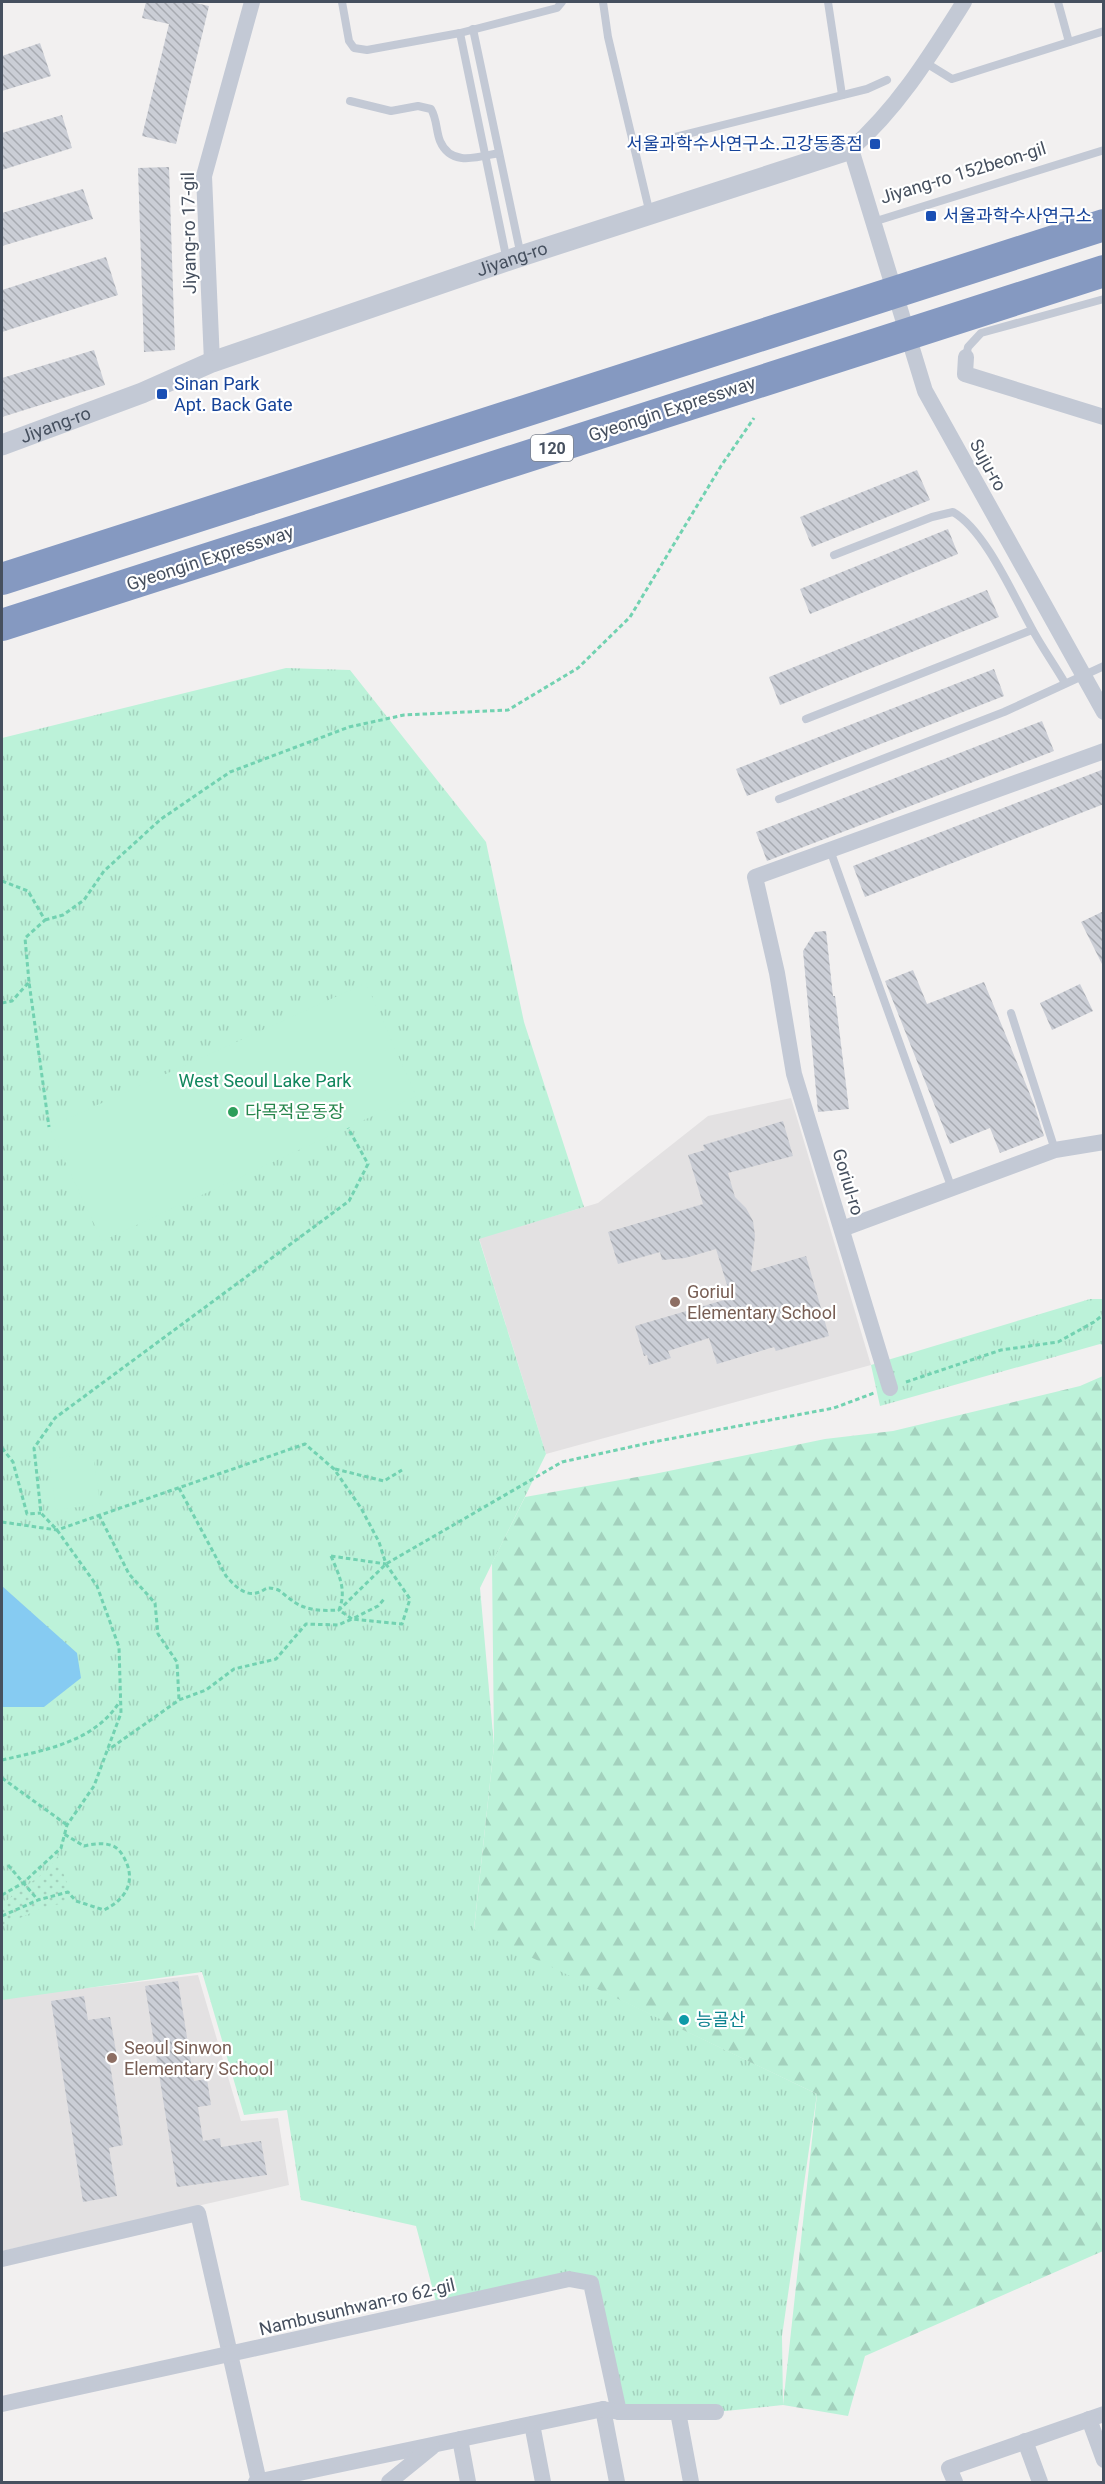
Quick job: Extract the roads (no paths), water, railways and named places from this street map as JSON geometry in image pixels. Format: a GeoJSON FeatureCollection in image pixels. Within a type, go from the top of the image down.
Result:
{"type":"FeatureCollection","features":[{"type":"Feature","properties":{"kind":"highway","name":"120"},"geometry":{"type":"LineString","coordinates":[[2,579],[1104,225]]}},
{"type":"Feature","properties":{"kind":"highway","name":"Gyeongin Expressway"},"geometry":{"type":"LineString","coordinates":[[2,625],[1104,271]]}},
{"type":"Feature","properties":{"kind":"street","name":"Jiyang-ro 17-gil"},"geometry":{"type":"LineString","coordinates":[[212,362],[204,176],[252,2]]}},
{"type":"Feature","properties":{"kind":"street","name":"Jiyang-ro"},"geometry":{"type":"LineString","coordinates":[[2,446],[142,393],[212,362],[514,259],[851,149],[871,131],[926,63],[964,2]]}},
{"type":"Feature","properties":{"kind":"street","name":"Jiyang-ro 152beon-gil"},"geometry":{"type":"LineString","coordinates":[[851,149],[873,222]]}},
{"type":"Feature","properties":{"kind":"street","name":"Suju-ro"},"geometry":{"type":"LineString","coordinates":[[873,222],[922,382],[1082,678],[1104,712]]}},
{"type":"Feature","properties":{"kind":"street"},"geometry":{"type":"LineString","coordinates":[[966,357],[965,374],[1104,417]]}},
{"type":"Feature","properties":{"kind":"street"},"geometry":{"type":"LineString","coordinates":[[830,850],[1104,751]]}},
{"type":"Feature","properties":{"kind":"street","name":"Goriul-ro"},"geometry":{"type":"LineString","coordinates":[[830,850],[756,877],[777,973],[794,1074],[842,1229],[1055,1150],[1104,1142]]}},
{"type":"Feature","properties":{"kind":"street"},"geometry":{"type":"LineString","coordinates":[[842,1229],[890,1388]]}},
{"type":"Feature","properties":{"kind":"street"},"geometry":{"type":"LineString","coordinates":[[2,2259],[198,2213],[231,2355],[257,2482],[304,2478],[460,2439],[611,2411],[716,2412]]}},
{"type":"Feature","properties":{"kind":"street","name":"Nambusunhwan-ro 62-gil"},"geometry":{"type":"LineString","coordinates":[[2,2404],[569,2279],[591,2283],[611,2411]]}},
{"type":"Feature","properties":{"kind":"street"},"geometry":{"type":"LineString","coordinates":[[611,2411],[616,2482]]}},
{"type":"Feature","properties":{"kind":"street"},"geometry":{"type":"LineString","coordinates":[[678,2412],[691,2482]]}},
{"type":"Feature","properties":{"kind":"street"},"geometry":{"type":"LineString","coordinates":[[955,2482],[949,2468],[1096,2416],[1104,2460]]}},
{"type":"Feature","properties":{"kind":"street"},"geometry":{"type":"LineString","coordinates":[[532,2424],[543,2482]]}},
{"type":"Feature","properties":{"kind":"street"},"geometry":{"type":"LineString","coordinates":[[460,2439],[468,2482]]}},
{"type":"Feature","properties":{"kind":"street"},"geometry":{"type":"LineString","coordinates":[[1025,2441],[1040,2482]]}},
{"type":"Feature","properties":{"kind":"street"},"geometry":{"type":"LineString","coordinates":[[389,2482],[435,2445]]}},
{"type":"Feature","properties":{"kind":"lane"},"geometry":{"type":"LineString","coordinates":[[342,2],[349,41],[354,48],[367,50],[460,33],[557,8],[562,2]]}},
{"type":"Feature","properties":{"kind":"lane"},"geometry":{"type":"LineString","coordinates":[[603,2],[608,37],[636,147],[650,214]]}},
{"type":"Feature","properties":{"kind":"lane"},"geometry":{"type":"LineString","coordinates":[[828,2],[842,95]]}},
{"type":"Feature","properties":{"kind":"lane"},"geometry":{"type":"LineString","coordinates":[[1058,2],[1069,42]]}},
{"type":"Feature","properties":{"kind":"lane"},"geometry":{"type":"LineString","coordinates":[[473,29],[499,153],[514,259]]}},
{"type":"Feature","properties":{"kind":"lane"},"geometry":{"type":"LineString","coordinates":[[926,63],[952,79],[1104,31]]}},
{"type":"Feature","properties":{"kind":"lane"},"geometry":{"type":"LineString","coordinates":[[460,33],[485,156],[514,259]]}},
{"type":"Feature","properties":{"kind":"lane"},"geometry":{"type":"LineString","coordinates":[[636,147],[842,95],[887,80]]}},
{"type":"Feature","properties":{"kind":"lane"},"geometry":{"type":"LineString","coordinates":[[350,100],[391,111],[418,106],[431,109],[441,142],[447,152],[454,157],[466,159],[499,153]]}},
{"type":"Feature","properties":{"kind":"lane","name":"Jiyang-ro 152beon-gil"},"geometry":{"type":"LineString","coordinates":[[873,222],[1104,150]]}},
{"type":"Feature","properties":{"kind":"lane"},"geometry":{"type":"LineString","coordinates":[[966,357],[968,347],[981,333],[1104,299]]}},
{"type":"Feature","properties":{"kind":"lane"},"geometry":{"type":"LineString","coordinates":[[834,555],[932,517],[953,512],[964,518],[997,564],[1032,630],[1065,683]]}},
{"type":"Feature","properties":{"kind":"lane"},"geometry":{"type":"LineString","coordinates":[[806,719],[1032,630]]}},
{"type":"Feature","properties":{"kind":"lane"},"geometry":{"type":"LineString","coordinates":[[779,799],[1004,712],[1104,666]]}},
{"type":"Feature","properties":{"kind":"lane"},"geometry":{"type":"LineString","coordinates":[[830,850],[952,1189]]}},
{"type":"Feature","properties":{"kind":"lane"},"geometry":{"type":"LineString","coordinates":[[1011,1013],[1055,1150]]}},
{"type":"Feature","properties":{"kind":"water"},"geometry":{"type":"Polygon","coordinates":[[[2,1586],[77,1653],[81,1678],[44,1707],[2,1707],[2,1586]]]}},
{"type":"Feature","properties":{"kind":"place","name":"서울과학수사연구소.고강동종점"},"geometry":{"type":"Point","coordinates":[875,144]}},
{"type":"Feature","properties":{"kind":"place","name":"서울과학수사연구소"},"geometry":{"type":"Point","coordinates":[931,216]}},
{"type":"Feature","properties":{"kind":"place","name":"Sinan Park Apt. Back Gate"},"geometry":{"type":"Point","coordinates":[162,394]}},
{"type":"Feature","properties":{"kind":"place","name":"다목적운동장"},"geometry":{"type":"Point","coordinates":[233,1112]}},
{"type":"Feature","properties":{"kind":"place","name":"Goriul Elementary School"},"geometry":{"type":"Point","coordinates":[675,1302]}},
{"type":"Feature","properties":{"kind":"place","name":"능골산"},"geometry":{"type":"Point","coordinates":[684,2020]}},
{"type":"Feature","properties":{"kind":"place","name":"Seoul Sinwon Elementary School"},"geometry":{"type":"Point","coordinates":[112,2058]}},
{"type":"Feature","properties":{"kind":"park label","name":"West Seoul Lake Park"},"geometry":{"type":"Point","coordinates":[265,1081]}}]}
